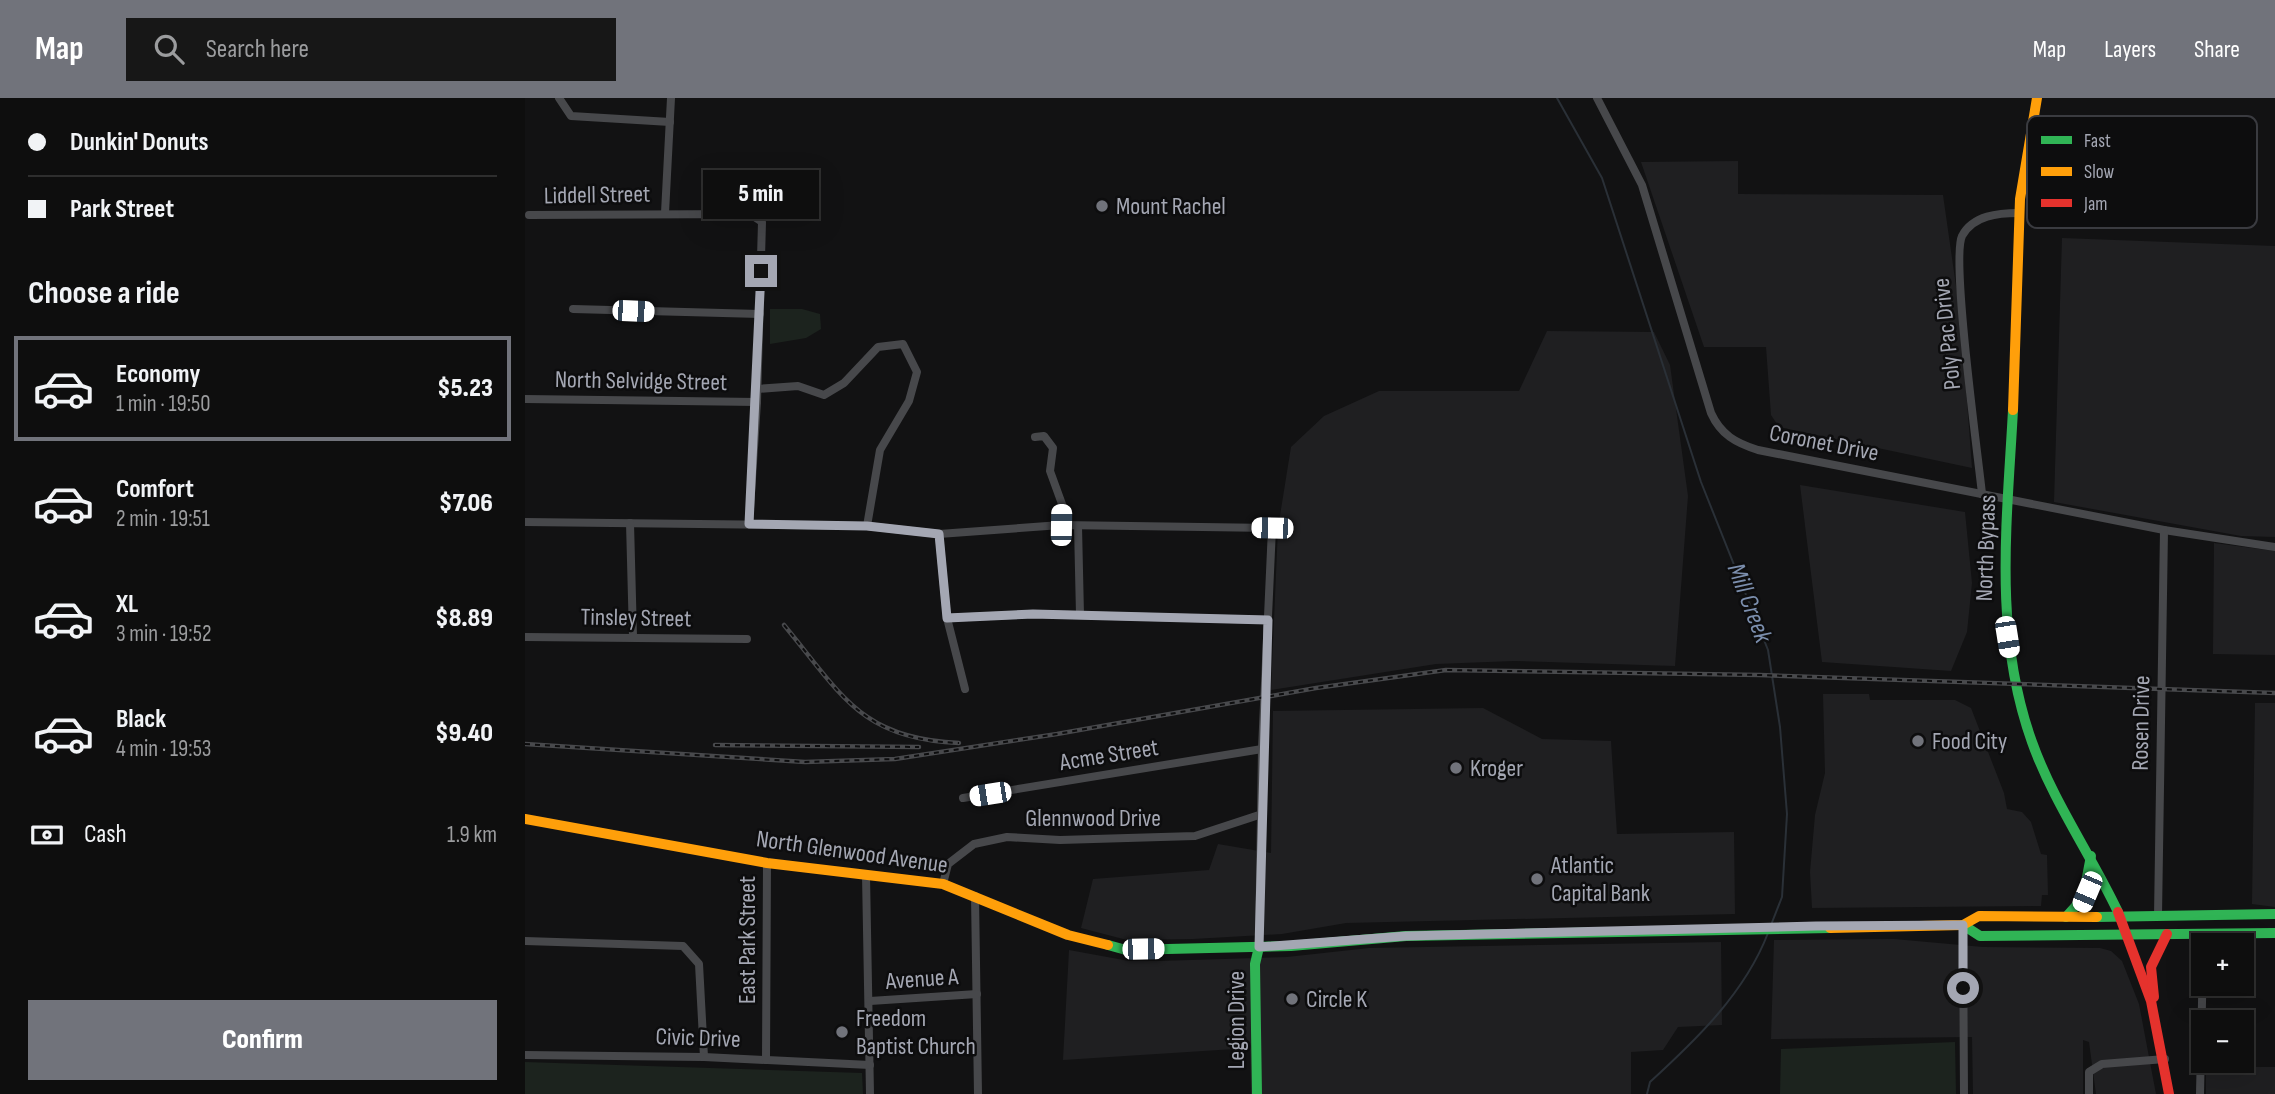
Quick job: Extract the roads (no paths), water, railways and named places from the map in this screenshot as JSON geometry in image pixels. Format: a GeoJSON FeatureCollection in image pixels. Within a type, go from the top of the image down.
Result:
{"type":"FeatureCollection","features":[{"type":"Feature","properties":{"kind":"main road","name":"North Bypass"},"geometry":{"type":"LineString","coordinates":[[2033,116],[2037,98]]}},
{"type":"Feature","properties":{"kind":"main road","name":"North Bypass"},"geometry":{"type":"LineString","coordinates":[[2027,143],[2019,213],[2011,458],[2004,574],[2011,663],[2032,743],[2091,856],[2129,937],[2156,1014],[2169,1094]]}},
{"type":"Feature","properties":{"kind":"main road","name":"North Glenwood Avenue"},"geometry":{"type":"LineString","coordinates":[[525,819],[767,863],[943,884],[1068,935],[1117,948],[1259,947],[1398,937],[1816,926],[1963,925],[1979,916],[2275,914]]}},
{"type":"Feature","properties":{"kind":"main road"},"geometry":{"type":"LineString","coordinates":[[2066,917],[2081,905],[2087,892],[2091,856]]}},
{"type":"Feature","properties":{"kind":"main road","name":"North Glenwood Avenue"},"geometry":{"type":"LineString","coordinates":[[1963,925],[1980,936],[2129,937],[2191,934]]}},
{"type":"Feature","properties":{"kind":"main road","name":"North Glenwood Avenue"},"geometry":{"type":"LineString","coordinates":[[2254,933],[2275,933]]}},
{"type":"Feature","properties":{"kind":"main road"},"geometry":{"type":"LineString","coordinates":[[2156,1014],[2151,967],[2167,934]]}},
{"type":"Feature","properties":{"kind":"main road","name":"Legion Drive"},"geometry":{"type":"LineString","coordinates":[[1257,1094],[1255,964],[1259,947]]}},
{"type":"Feature","properties":{"kind":"street"},"geometry":{"type":"LineString","coordinates":[[559,98],[571,116],[670,122]]}},
{"type":"Feature","properties":{"kind":"street"},"geometry":{"type":"LineString","coordinates":[[665,214],[671,98]]}},
{"type":"Feature","properties":{"kind":"street","name":"Coronet Drive"},"geometry":{"type":"LineString","coordinates":[[1597,98],[1643,185],[1711,412],[1724,434],[1742,445],[1758,450],[2164,530],[2275,547]]}},
{"type":"Feature","properties":{"kind":"street","name":"Poly Pac Drive"},"geometry":{"type":"LineString","coordinates":[[1982,494],[1959,244],[1968,228],[1976,222],[1999,213],[2019,213]]}},
{"type":"Feature","properties":{"kind":"street","name":"Liddell Street"},"geometry":{"type":"LineString","coordinates":[[529,215],[665,214],[757,217],[763,227],[760,314]]}},
{"type":"Feature","properties":{"kind":"street"},"geometry":{"type":"LineString","coordinates":[[573,309],[760,314],[749,524]]}},
{"type":"Feature","properties":{"kind":"street"},"geometry":{"type":"LineString","coordinates":[[757,389],[798,386],[824,395],[844,383],[878,347],[903,344],[917,372],[909,401],[880,450],[867,526]]}},
{"type":"Feature","properties":{"kind":"street","name":"North Selvidge Street"},"geometry":{"type":"LineString","coordinates":[[525,399],[757,402]]}},
{"type":"Feature","properties":{"kind":"street"},"geometry":{"type":"LineString","coordinates":[[1035,437],[1044,436],[1053,449],[1050,471],[1062,503],[1061,525]]}},
{"type":"Feature","properties":{"kind":"street"},"geometry":{"type":"LineString","coordinates":[[525,522],[867,526],[939,534],[1061,525],[1272,528],[1262,749],[1259,947]]}},
{"type":"Feature","properties":{"kind":"street"},"geometry":{"type":"LineString","coordinates":[[630,523],[633,636]]}},
{"type":"Feature","properties":{"kind":"street"},"geometry":{"type":"LineString","coordinates":[[1078,526],[1080,615]]}},
{"type":"Feature","properties":{"kind":"street","name":"Rosen Drive"},"geometry":{"type":"LineString","coordinates":[[2158,916],[2164,530]]}},
{"type":"Feature","properties":{"kind":"street"},"geometry":{"type":"LineString","coordinates":[[939,534],[947,618],[965,689]]}},
{"type":"Feature","properties":{"kind":"street"},"geometry":{"type":"LineString","coordinates":[[947,618],[1080,615],[1268,620]]}},
{"type":"Feature","properties":{"kind":"street","name":"Tinsley Street"},"geometry":{"type":"LineString","coordinates":[[525,637],[747,639]]}},
{"type":"Feature","properties":{"kind":"street","name":"Acme Street"},"geometry":{"type":"LineString","coordinates":[[963,798],[1262,749]]}},
{"type":"Feature","properties":{"kind":"street","name":"Glennwood Drive"},"geometry":{"type":"LineString","coordinates":[[943,884],[948,864],[974,844],[1007,837],[1060,840],[1195,836],[1262,814]]}},
{"type":"Feature","properties":{"kind":"street","name":"East Park Street"},"geometry":{"type":"LineString","coordinates":[[766,1060],[767,863]]}},
{"type":"Feature","properties":{"kind":"street"},"geometry":{"type":"LineString","coordinates":[[866,875],[870,1094]]}},
{"type":"Feature","properties":{"kind":"street"},"geometry":{"type":"LineString","coordinates":[[975,896],[978,1094]]}},
{"type":"Feature","properties":{"kind":"street"},"geometry":{"type":"LineString","coordinates":[[1963,925],[1964,1094]]}},
{"type":"Feature","properties":{"kind":"street"},"geometry":{"type":"LineString","coordinates":[[525,941],[683,946],[699,964],[704,1057]]}},
{"type":"Feature","properties":{"kind":"street","name":"Avenue A"},"geometry":{"type":"LineString","coordinates":[[870,1001],[977,994]]}},
{"type":"Feature","properties":{"kind":"street"},"geometry":{"type":"LineString","coordinates":[[2200,1094],[2201,996]]}},
{"type":"Feature","properties":{"kind":"street","name":"Civic Drive"},"geometry":{"type":"LineString","coordinates":[[525,1055],[704,1057],[870,1065]]}},
{"type":"Feature","properties":{"kind":"street"},"geometry":{"type":"LineString","coordinates":[[2089,1094],[2089,1072],[2102,1064],[2165,1059]]}},
{"type":"Feature","properties":{"kind":"waterway","name":"Mill Creek"},"geometry":{"type":"LineString","coordinates":[[1557,98],[1602,178],[1701,482],[1768,650],[1780,727],[1787,814],[1782,897],[1771,925]]}},
{"type":"Feature","properties":{"kind":"waterway","name":"Mill Creek"},"geometry":{"type":"LineString","coordinates":[[1647,1094],[1650,1082],[1685,1049],[1733,995],[1758,955],[1768,933]]}},
{"type":"Feature","properties":{"kind":"railway"},"geometry":{"type":"LineString","coordinates":[[784,625],[839,692],[876,722],[898,733],[926,740],[959,743]]}},
{"type":"Feature","properties":{"kind":"railway"},"geometry":{"type":"LineString","coordinates":[[525,744],[805,762],[895,759],[1057,734],[1316,688],[1446,670],[1760,675],[2275,693]]}},
{"type":"Feature","properties":{"kind":"railway"},"geometry":{"type":"LineString","coordinates":[[715,745],[919,747]]}},
{"type":"Feature","properties":{"kind":"place","name":"Mount Rachel"},"geometry":{"type":"Point","coordinates":[1102,206]}},
{"type":"Feature","properties":{"kind":"place","name":"Food City"},"geometry":{"type":"Point","coordinates":[1918,741]}},
{"type":"Feature","properties":{"kind":"place","name":"Kroger"},"geometry":{"type":"Point","coordinates":[1456,768]}},
{"type":"Feature","properties":{"kind":"place","name":"Atlantic Capital Bank"},"geometry":{"type":"Point","coordinates":[1537,879]}},
{"type":"Feature","properties":{"kind":"place","name":"Circle K"},"geometry":{"type":"Point","coordinates":[1292,999]}},
{"type":"Feature","properties":{"kind":"place","name":"Freedom Baptist Church"},"geometry":{"type":"Point","coordinates":[842,1032]}}]}
